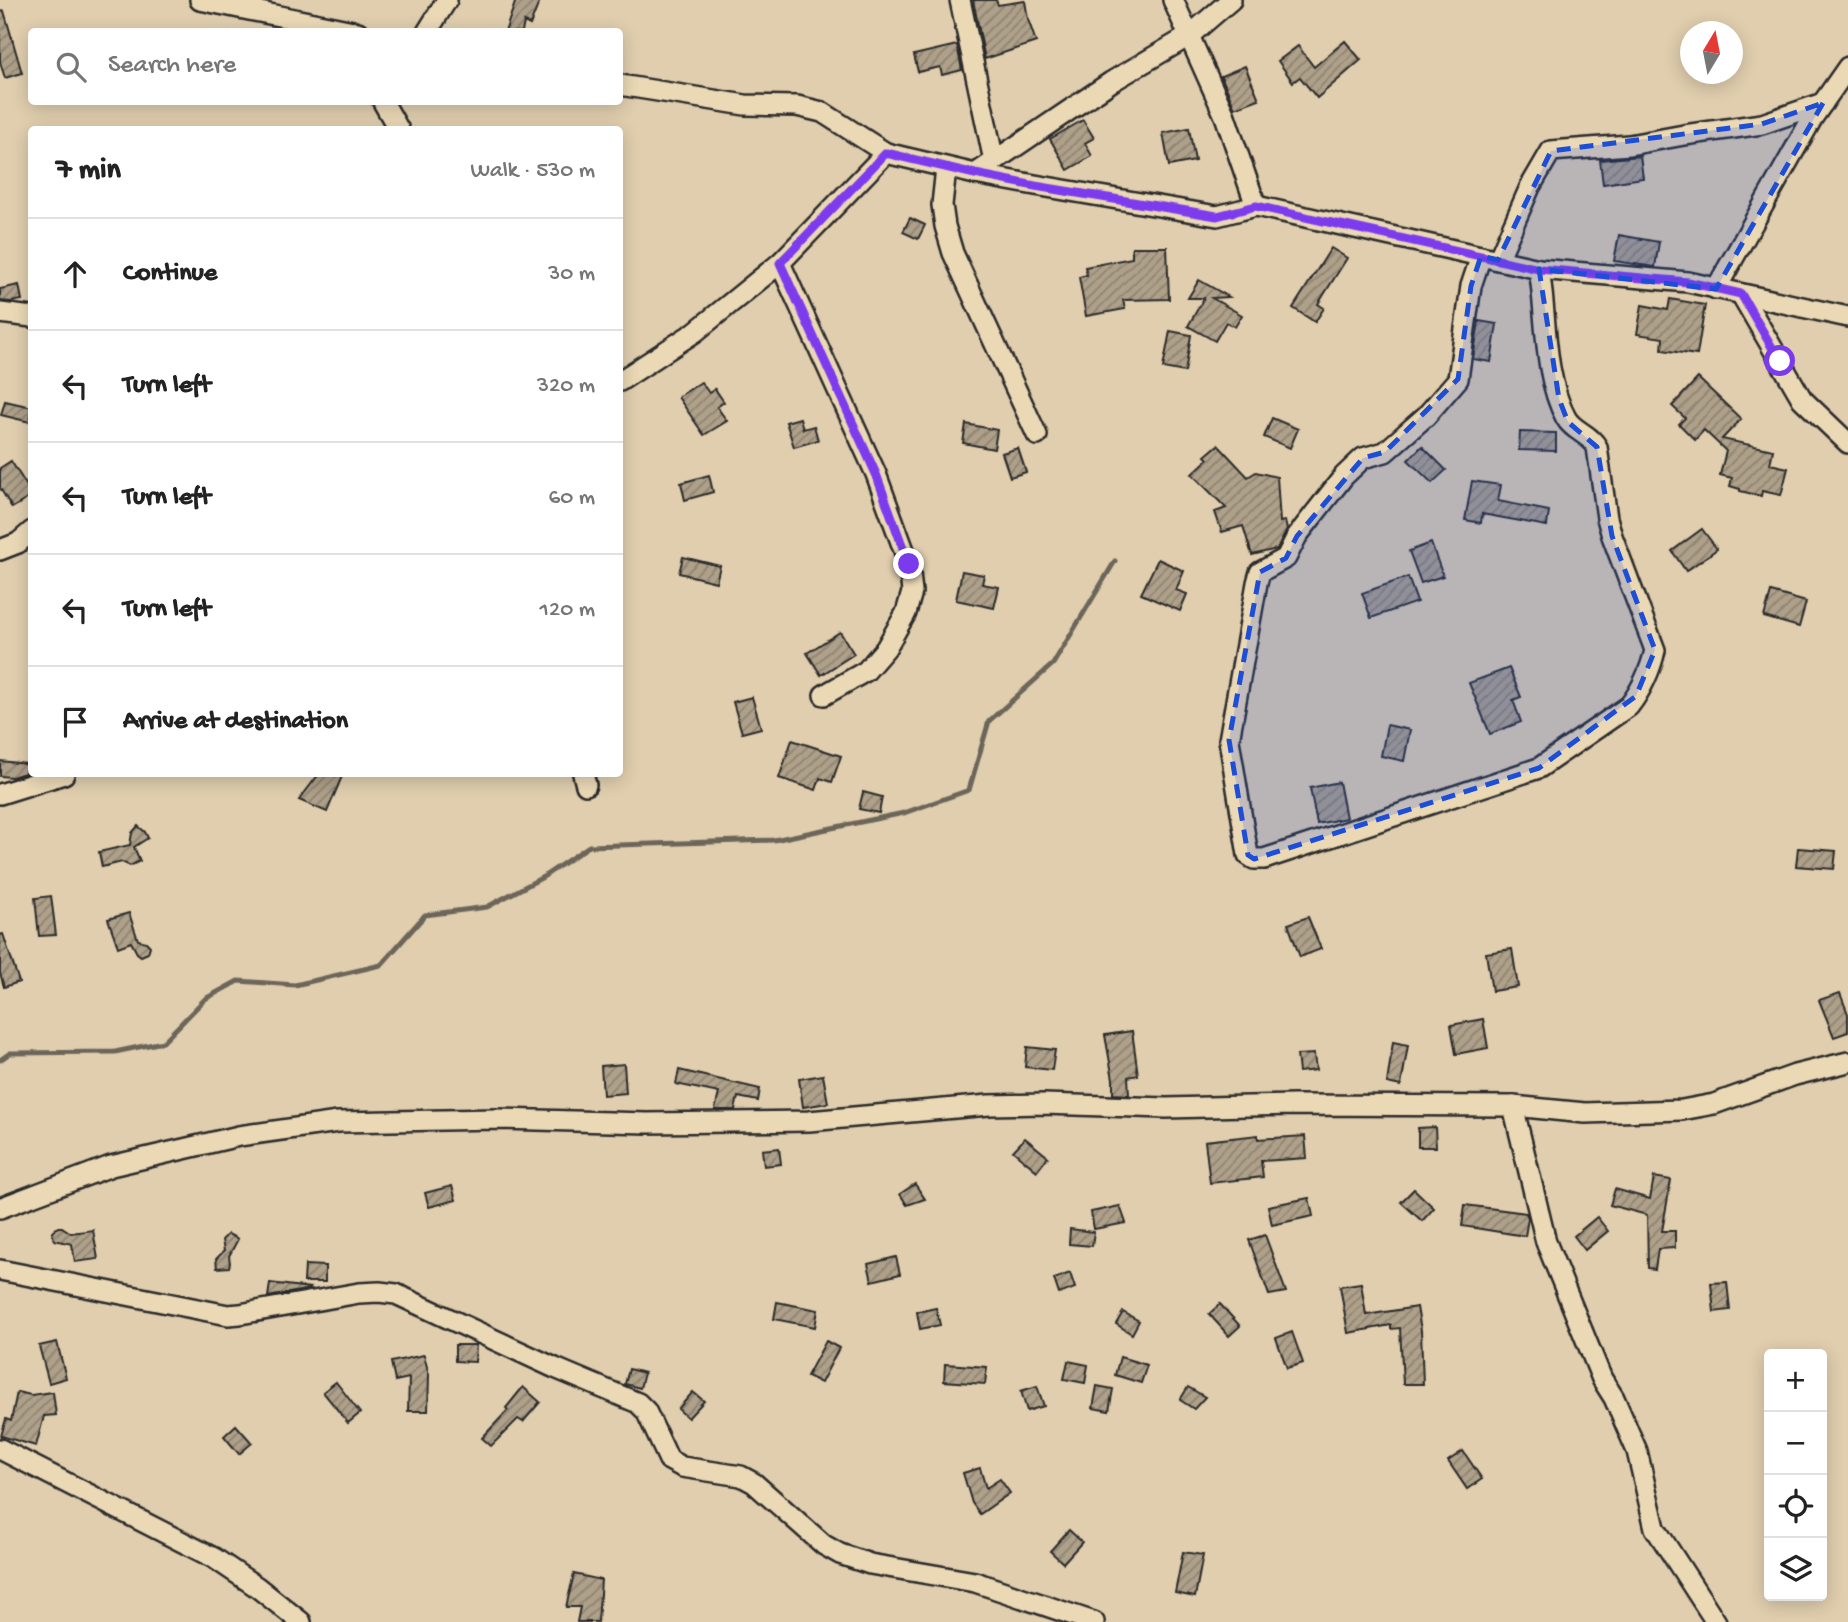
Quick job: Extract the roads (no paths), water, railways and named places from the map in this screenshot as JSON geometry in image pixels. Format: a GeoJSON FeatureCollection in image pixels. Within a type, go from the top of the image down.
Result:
{"type":"FeatureCollection","features":[{"type":"Feature","properties":{"kind":"street"},"geometry":{"type":"LineString","coordinates":[[200,0],[338,28]]}},
{"type":"Feature","properties":{"kind":"street"},"geometry":{"type":"LineString","coordinates":[[430,28],[447,0]]}},
{"type":"Feature","properties":{"kind":"street"},"geometry":{"type":"LineString","coordinates":[[960,0],[994,161]]}},
{"type":"Feature","properties":{"kind":"street"},"geometry":{"type":"LineString","coordinates":[[1173,0],[1224,116],[1256,206]]}},
{"type":"Feature","properties":{"kind":"street"},"geometry":{"type":"LineString","coordinates":[[975,174],[1111,82],[1189,36],[1231,0]]}},
{"type":"Feature","properties":{"kind":"street"},"geometry":{"type":"LineString","coordinates":[[1716,289],[1813,117],[1848,67]]}},
{"type":"Feature","properties":{"kind":"street"},"geometry":{"type":"LineString","coordinates":[[623,85],[745,105],[797,106],[822,111],[886,153],[975,174],[1217,216],[1256,206],[1539,269],[1688,282],[1848,317]]}},
{"type":"Feature","properties":{"kind":"street"},"geometry":{"type":"LineString","coordinates":[[1539,269],[1547,345],[1559,399],[1568,422],[1591,438],[1597,447],[1612,536],[1656,650],[1636,696],[1629,706],[1539,768],[1264,859],[1254,859],[1248,855],[1229,740],[1260,572],[1286,558],[1297,536],[1353,467],[1363,458],[1385,452],[1426,416],[1458,379],[1471,286],[1551,151],[1629,145],[1762,124],[1823,103]]}},
{"type":"Feature","properties":{"kind":"street"},"geometry":{"type":"LineString","coordinates":[[385,105],[397,126]]}},
{"type":"Feature","properties":{"kind":"street"},"geometry":{"type":"LineString","coordinates":[[623,379],[695,332],[780,263],[886,153]]}},
{"type":"Feature","properties":{"kind":"street"},"geometry":{"type":"LineString","coordinates":[[946,168],[942,205],[944,226],[953,253],[1037,435]]}},
{"type":"Feature","properties":{"kind":"street"},"geometry":{"type":"LineString","coordinates":[[780,263],[876,474],[909,564],[912,592],[906,613],[886,649],[866,671],[824,695]]}},
{"type":"Feature","properties":{"kind":"street"},"geometry":{"type":"LineString","coordinates":[[1741,294],[1802,399],[1848,443]]}},
{"type":"Feature","properties":{"kind":"street"},"geometry":{"type":"LineString","coordinates":[[0,313],[28,316]]}},
{"type":"Feature","properties":{"kind":"street"},"geometry":{"type":"LineString","coordinates":[[0,550],[18,543],[28,534]]}},
{"type":"Feature","properties":{"kind":"street"},"geometry":{"type":"LineString","coordinates":[[0,794],[54,777]]}},
{"type":"Feature","properties":{"kind":"street"},"geometry":{"type":"LineString","coordinates":[[0,1208],[111,1166],[239,1136],[338,1122],[497,1119],[647,1123],[809,1121],[989,1105],[1044,1104],[1166,1108],[1294,1105],[1513,1106],[1585,1113],[1682,1110],[1714,1104],[1795,1075],[1848,1062]]}},
{"type":"Feature","properties":{"kind":"street"},"geometry":{"type":"LineString","coordinates":[[1513,1106],[1546,1242],[1602,1379],[1614,1398],[1637,1451],[1655,1528],[1716,1622]]}},
{"type":"Feature","properties":{"kind":"street"},"geometry":{"type":"LineString","coordinates":[[0,1270],[228,1315],[359,1293],[396,1294],[555,1368],[638,1403],[646,1411],[669,1460],[682,1467],[741,1476],[754,1483],[824,1545],[840,1553],[870,1564],[975,1582],[1094,1622]]}},
{"type":"Feature","properties":{"kind":"street"},"geometry":{"type":"LineString","coordinates":[[0,1449],[214,1558],[257,1587],[301,1622]]}},
{"type":"Feature","properties":{"kind":"waterway"},"geometry":{"type":"LineString","coordinates":[[0,1060],[10,1053],[115,1052],[163,1042],[205,999],[238,981],[295,985],[381,965],[425,915],[487,907],[543,877],[589,846],[774,840],[904,813],[969,790],[989,721],[1053,664],[1115,561]]}}]}
